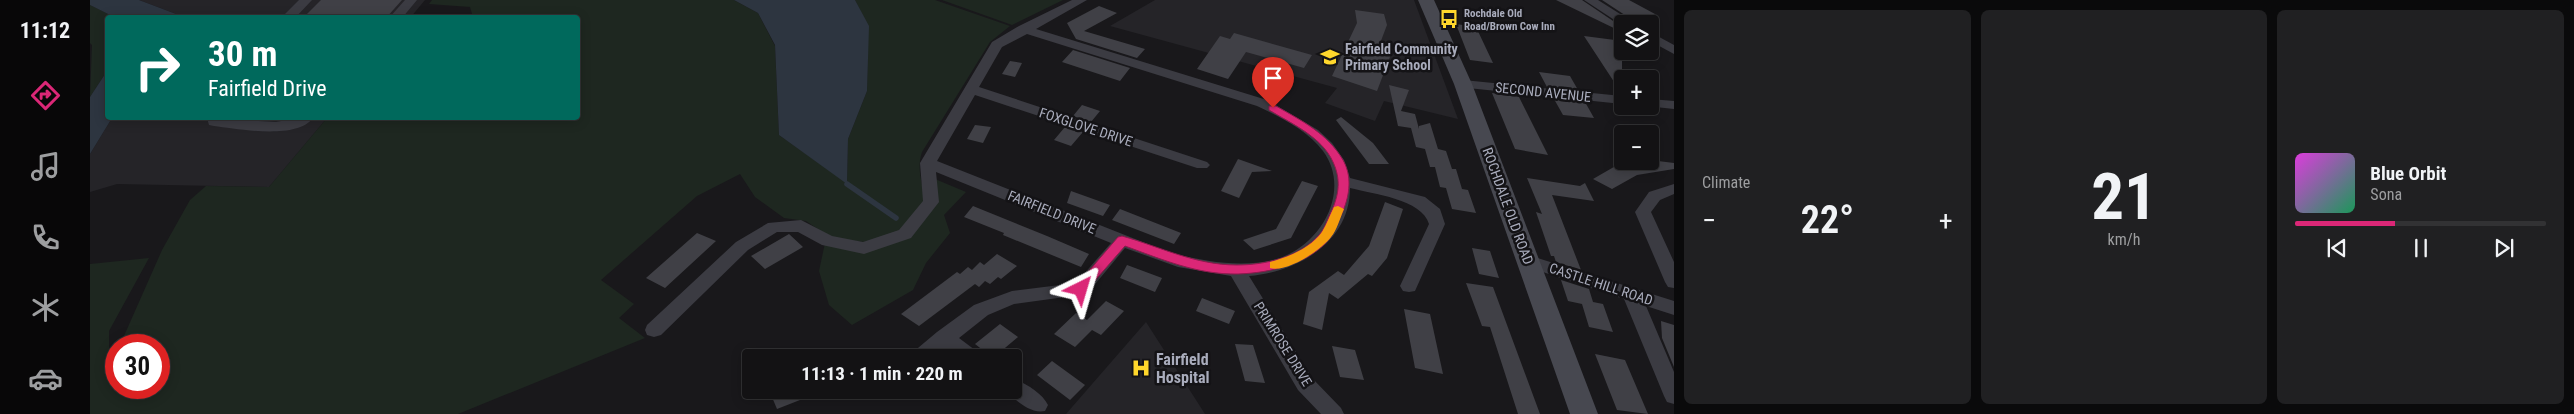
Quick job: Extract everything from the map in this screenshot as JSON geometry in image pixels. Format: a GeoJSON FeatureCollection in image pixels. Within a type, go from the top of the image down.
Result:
{"type":"FeatureCollection","features":[{"type":"Feature","properties":{"kind":"main road","name":"ROCHDALE OLD ROAD"},"geometry":{"type":"LineString","coordinates":[[1426,0],[1463,84],[1584,414]]}},
{"type":"Feature","properties":{"kind":"street"},"geometry":{"type":"LineString","coordinates":[[290,15],[306,0]]}},
{"type":"Feature","properties":{"kind":"street"},"geometry":{"type":"LineString","coordinates":[[398,15],[411,0]]}},
{"type":"Feature","properties":{"kind":"street"},"geometry":{"type":"LineString","coordinates":[[654,330],[742,246],[774,226],[801,226],[828,241],[864,248],[905,234],[931,202],[928,164],[997,45],[1023,29],[1081,0]]}},
{"type":"Feature","properties":{"kind":"street"},"geometry":{"type":"LineString","coordinates":[[1590,0],[1615,15]]}},
{"type":"Feature","properties":{"kind":"street","name":"FAIRFIELD DRIVE"},"geometry":{"type":"LineString","coordinates":[[928,164],[1188,264],[1237,270],[1273,266],[1290,260],[1317,245],[1327,234],[1344,196],[1344,181],[1338,161],[1324,142],[1313,132],[1276,110],[1202,84],[1023,29]]}},
{"type":"Feature","properties":{"kind":"street"},"geometry":{"type":"LineString","coordinates":[[1659,41],[1674,50]]}},
{"type":"Feature","properties":{"kind":"street","name":"SECOND AVENUE"},"geometry":{"type":"LineString","coordinates":[[1463,84],[1614,99]]}},
{"type":"Feature","properties":{"kind":"street","name":"FOXGLOVE DRIVE"},"geometry":{"type":"LineString","coordinates":[[970,89],[1202,165]]}},
{"type":"Feature","properties":{"kind":"street"},"geometry":{"type":"LineString","coordinates":[[1659,104],[1674,105]]}},
{"type":"Feature","properties":{"kind":"street"},"geometry":{"type":"LineString","coordinates":[[214,120],[214,122],[282,127],[303,120]]}},
{"type":"Feature","properties":{"kind":"street"},"geometry":{"type":"LineString","coordinates":[[1344,181],[1419,201],[1434,213],[1437,224],[1409,286]]}},
{"type":"Feature","properties":{"kind":"street"},"geometry":{"type":"LineString","coordinates":[[1674,189],[1660,192],[1653,197],[1647,202],[1643,212],[1674,282]]}},
{"type":"Feature","properties":{"kind":"street"},"geometry":{"type":"LineString","coordinates":[[930,349],[981,310],[1012,298],[1062,293],[1081,289],[1122,240]]}},
{"type":"Feature","properties":{"kind":"street","name":"CASTLE HILL ROAD"},"geometry":{"type":"LineString","coordinates":[[1528,261],[1674,308]]}},
{"type":"Feature","properties":{"kind":"street","name":"PRIMROSE DRIVE"},"geometry":{"type":"LineString","coordinates":[[1237,270],[1305,384],[1334,414]]}},
{"type":"Feature","properties":{"kind":"street"},"geometry":{"type":"LineString","coordinates":[[1632,295],[1674,396]]}},
{"type":"Feature","properties":{"kind":"street"},"geometry":{"type":"LineString","coordinates":[[944,338],[959,349]]}},
{"type":"Feature","properties":{"kind":"street"},"geometry":{"type":"LineString","coordinates":[[1022,393],[1038,404]]}},
{"type":"Feature","properties":{"kind":"shaded area"},"geometry":{"type":"Polygon","coordinates":[[[90,0],[139,0],[179,15],[110,15],[90,5],[90,0]]]}},
{"type":"Feature","properties":{"kind":"shaded area"},"geometry":{"type":"Polygon","coordinates":[[[139,0],[425,0],[412,15],[179,15],[139,0]]]}},
{"type":"Feature","properties":{"kind":"shaded area"},"geometry":{"type":"Polygon","coordinates":[[[432,0],[734,0],[758,13],[775,46],[779,135],[847,183],[848,139],[867,91],[868,26],[855,0],[935,0],[1010,26],[990,42],[922,152],[920,171],[925,202],[902,231],[864,242],[831,238],[806,221],[784,218],[755,197],[740,174],[697,196],[601,280],[634,304],[619,318],[645,338],[458,414],[90,414],[90,264],[149,258],[109,334],[105,334],[105,399],[170,399],[170,334],[125,334],[162,250],[190,200],[206,186],[269,187],[325,120],[580,120],[580,15],[470,15],[472,14],[470,7],[429,4],[432,0]]]}},
{"type":"Feature","properties":{"kind":"shaded area"},"geometry":{"type":"Polygon","coordinates":[[[734,0],[855,0],[869,26],[867,91],[848,139],[847,184],[779,135],[775,45],[758,13],[734,0]]]}},
{"type":"Feature","properties":{"kind":"shaded area"},"geometry":{"type":"Polygon","coordinates":[[[942,0],[1063,0],[1012,25],[942,0]]]}},
{"type":"Feature","properties":{"kind":"shaded area","name":"Fairfield Community Primary School"},"geometry":{"type":"Polygon","coordinates":[[[1155,0],[1414,0],[1458,119],[1384,101],[1375,121],[1325,103],[1337,88],[1110,26],[1155,0]]]}},
{"type":"Feature","properties":{"kind":"shaded area"},"geometry":{"type":"Polygon","coordinates":[[[90,5],[110,15],[105,15],[105,74],[90,97],[92,45],[90,43],[90,5]]]}},
{"type":"Feature","properties":{"kind":"shaded area"},"geometry":{"type":"Polygon","coordinates":[[[105,74],[105,120],[111,120],[90,154],[90,97],[105,74]]]}},
{"type":"Feature","properties":{"kind":"shaded area"},"geometry":{"type":"Polygon","coordinates":[[[111,120],[325,120],[269,187],[117,184],[90,192],[90,154],[111,120]]]}},
{"type":"Feature","properties":{"kind":"shaded area"},"geometry":{"type":"Polygon","coordinates":[[[935,179],[966,192],[944,215],[950,233],[926,263],[913,290],[852,325],[829,305],[819,271],[825,243],[865,252],[908,235],[935,179]]]}},
{"type":"Feature","properties":{"kind":"shaded area","name":"Fairfield Hospital"},"geometry":{"type":"Polygon","coordinates":[[[1146,322],[1205,414],[1066,414],[1146,322]]]}},
{"type":"Feature","properties":{"kind":"building"},"geometry":{"type":"Polygon","coordinates":[[[321,0],[402,0],[389,15],[306,15],[321,0]]]}},
{"type":"Feature","properties":{"kind":"building"},"geometry":{"type":"Polygon","coordinates":[[[1556,0],[1582,0],[1614,22],[1614,28],[1556,0]]]}},
{"type":"Feature","properties":{"kind":"building"},"geometry":{"type":"Polygon","coordinates":[[[1602,0],[1629,0],[1655,14],[1650,14],[1652,15],[1625,15],[1602,0]]]}},
{"type":"Feature","properties":{"kind":"building"},"geometry":{"type":"Polygon","coordinates":[[[1099,6],[1117,13],[1084,31],[1145,49],[1137,58],[1076,39],[1067,23],[1099,6]]]}},
{"type":"Feature","properties":{"kind":"building"},"geometry":{"type":"Polygon","coordinates":[[[1355,10],[1384,14],[1387,25],[1379,46],[1393,49],[1377,91],[1332,76],[1357,23],[1355,10]]]}},
{"type":"Feature","properties":{"kind":"building"},"geometry":{"type":"Polygon","coordinates":[[[1456,24],[1476,27],[1493,63],[1470,60],[1456,24]]]}},
{"type":"Feature","properties":{"kind":"building"},"geometry":{"type":"Polygon","coordinates":[[[1234,33],[1312,55],[1304,68],[1246,52],[1228,79],[1197,69],[1220,36],[1230,39],[1234,33]]]}},
{"type":"Feature","properties":{"kind":"building"},"geometry":{"type":"Polygon","coordinates":[[[1584,36],[1614,40],[1614,60],[1622,60],[1622,70],[1614,70],[1614,82],[1584,36]]]}},
{"type":"Feature","properties":{"kind":"building"},"geometry":{"type":"Polygon","coordinates":[[[1073,50],[1130,68],[1120,81],[1062,62],[1073,50]]]}},
{"type":"Feature","properties":{"kind":"building"},"geometry":{"type":"Polygon","coordinates":[[[1010,61],[1022,63],[1015,77],[1002,74],[1010,61]]]}},
{"type":"Feature","properties":{"kind":"building"},"geometry":{"type":"Polygon","coordinates":[[[1539,72],[1570,76],[1578,90],[1547,87],[1539,72]]]}},
{"type":"Feature","properties":{"kind":"building"},"geometry":{"type":"Polygon","coordinates":[[[1389,85],[1409,90],[1401,111],[1415,114],[1419,129],[1419,126],[1430,123],[1438,149],[1446,151],[1452,169],[1456,169],[1462,189],[1468,190],[1476,213],[1452,209],[1446,188],[1440,187],[1435,167],[1430,167],[1425,149],[1416,147],[1411,128],[1398,126],[1389,85]]]}},
{"type":"Feature","properties":{"kind":"building"},"geometry":{"type":"Polygon","coordinates":[[[1492,93],[1519,97],[1548,155],[1515,149],[1492,93]]]}},
{"type":"Feature","properties":{"kind":"building"},"geometry":{"type":"Polygon","coordinates":[[[1554,99],[1585,102],[1594,118],[1563,115],[1554,99]]]}},
{"type":"Feature","properties":{"kind":"building"},"geometry":{"type":"Polygon","coordinates":[[[1082,105],[1100,111],[1091,122],[1073,116],[1082,105]]]}},
{"type":"Feature","properties":{"kind":"building"},"geometry":{"type":"Polygon","coordinates":[[[1341,117],[1373,143],[1389,164],[1369,164],[1336,120],[1341,117]]]}},
{"type":"Feature","properties":{"kind":"building"},"geometry":{"type":"Polygon","coordinates":[[[975,125],[991,127],[983,143],[967,139],[975,125]]]}},
{"type":"Feature","properties":{"kind":"building"},"geometry":{"type":"Polygon","coordinates":[[[1065,127],[1083,132],[1071,146],[1054,140],[1065,127]]]}},
{"type":"Feature","properties":{"kind":"building"},"geometry":{"type":"Polygon","coordinates":[[[1238,159],[1272,171],[1252,172],[1239,198],[1221,191],[1238,159]]]}},
{"type":"Feature","properties":{"kind":"building"},"geometry":{"type":"Polygon","coordinates":[[[1659,161],[1674,163],[1674,169],[1637,175],[1612,189],[1593,179],[1614,167],[1614,170],[1659,170],[1659,161]]]}},
{"type":"Feature","properties":{"kind":"building"},"geometry":{"type":"Polygon","coordinates":[[[1527,178],[1580,186],[1585,183],[1594,201],[1552,195],[1581,270],[1556,262],[1554,256],[1551,256],[1536,212],[1542,214],[1527,178]]]}},
{"type":"Feature","properties":{"kind":"building"},"geometry":{"type":"Polygon","coordinates":[[[1302,181],[1318,186],[1291,238],[1254,250],[1243,240],[1276,229],[1302,181]]]}},
{"type":"Feature","properties":{"kind":"building"},"geometry":{"type":"Polygon","coordinates":[[[1071,191],[1110,205],[1103,216],[1067,203],[1071,191]]]}},
{"type":"Feature","properties":{"kind":"building"},"geometry":{"type":"Polygon","coordinates":[[[1385,202],[1403,209],[1387,258],[1372,276],[1368,274],[1338,299],[1329,293],[1322,330],[1303,324],[1309,292],[1338,271],[1344,275],[1369,246],[1385,202]]]}},
{"type":"Feature","properties":{"kind":"building"},"geometry":{"type":"Polygon","coordinates":[[[973,206],[1089,254],[1081,267],[1003,235],[1004,233],[964,217],[973,206]]]}},
{"type":"Feature","properties":{"kind":"building"},"geometry":{"type":"Polygon","coordinates":[[[1120,209],[1181,233],[1174,244],[1112,220],[1120,209]]]}},
{"type":"Feature","properties":{"kind":"building"},"geometry":{"type":"Polygon","coordinates":[[[697,233],[716,241],[665,288],[646,278],[697,233]]]}},
{"type":"Feature","properties":{"kind":"building"},"geometry":{"type":"Polygon","coordinates":[[[789,234],[803,247],[765,269],[751,256],[789,234]]]}},
{"type":"Feature","properties":{"kind":"building"},"geometry":{"type":"Polygon","coordinates":[[[1472,248],[1490,251],[1499,278],[1479,274],[1472,248]]]}},
{"type":"Feature","properties":{"kind":"building"},"geometry":{"type":"Polygon","coordinates":[[[997,254],[1017,266],[1001,279],[998,277],[990,284],[985,281],[979,287],[975,284],[919,326],[901,314],[957,272],[960,274],[968,267],[972,270],[980,262],[984,265],[997,254]]]}},
{"type":"Feature","properties":{"kind":"building"},"geometry":{"type":"Polygon","coordinates":[[[1127,265],[1162,278],[1155,292],[1120,278],[1127,265]]]}},
{"type":"Feature","properties":{"kind":"building"},"geometry":{"type":"Polygon","coordinates":[[[1561,280],[1589,289],[1593,302],[1603,304],[1613,332],[1589,327],[1582,304],[1568,301],[1561,280]]]}},
{"type":"Feature","properties":{"kind":"building"},"geometry":{"type":"Polygon","coordinates":[[[1466,283],[1493,287],[1540,414],[1518,414],[1490,327],[1482,326],[1466,283]]]}},
{"type":"Feature","properties":{"kind":"building"},"geometry":{"type":"Polygon","coordinates":[[[1202,298],[1235,311],[1229,324],[1196,311],[1202,298]]]}},
{"type":"Feature","properties":{"kind":"building"},"geometry":{"type":"Polygon","coordinates":[[[1106,301],[1124,311],[1101,335],[1092,330],[1075,347],[1054,334],[1076,313],[1087,320],[1106,301]]]}},
{"type":"Feature","properties":{"kind":"building"},"geometry":{"type":"Polygon","coordinates":[[[1404,309],[1430,314],[1443,374],[1415,368],[1404,309]]]}},
{"type":"Feature","properties":{"kind":"building"},"geometry":{"type":"Polygon","coordinates":[[[1661,321],[1674,325],[1674,367],[1662,338],[1661,321]]]}},
{"type":"Feature","properties":{"kind":"building"},"geometry":{"type":"Polygon","coordinates":[[[1000,324],[1018,337],[1004,349],[981,349],[975,344],[1000,324]]]}},
{"type":"Feature","properties":{"kind":"building"},"geometry":{"type":"Polygon","coordinates":[[[1235,344],[1253,345],[1265,383],[1245,381],[1235,344]]]}},
{"type":"Feature","properties":{"kind":"building"},"geometry":{"type":"Polygon","coordinates":[[[1332,346],[1355,350],[1364,380],[1340,377],[1332,346]]]}},
{"type":"Feature","properties":{"kind":"building"},"geometry":{"type":"Polygon","coordinates":[[[1595,354],[1625,360],[1648,414],[1617,410],[1595,354]]]}},
{"type":"Feature","properties":{"kind":"building"},"geometry":{"type":"Polygon","coordinates":[[[1052,361],[1085,385],[1070,400],[1037,375],[1052,361]]]}},
{"type":"Feature","properties":{"kind":"building"},"geometry":{"type":"Polygon","coordinates":[[[773,399],[803,399],[777,409],[773,399]]]}},
{"type":"Feature","properties":{"kind":"waterway"},"geometry":{"type":"LineString","coordinates":[[847,184],[896,218]]}},
{"type":"Feature","properties":{"kind":"slow traffic"},"geometry":{"type":"LineString","coordinates":[[1275,265],[1290,260],[1317,245],[1327,234],[1338,209]]}},
{"type":"Feature","properties":{"kind":"place","name":"Rochdale Old Road/Brown Cow Inn"},"geometry":{"type":"Point","coordinates":[1449,19]}},
{"type":"Feature","properties":{"kind":"place","name":"Fairfield Community Primary School"},"geometry":{"type":"Point","coordinates":[1330,57]}},
{"type":"Feature","properties":{"kind":"place","name":"Fairfield Hospital"},"geometry":{"type":"Point","coordinates":[1141,368]}},
{"type":"Feature","properties":{"kind":"route"},"geometry":{"type":"LineString","coordinates":[[1081,289],[1122,240],[1188,264],[1237,270],[1273,266],[1290,260],[1317,245],[1327,234],[1344,196],[1344,181],[1338,161],[1324,142],[1313,132],[1273,108]]}}]}
